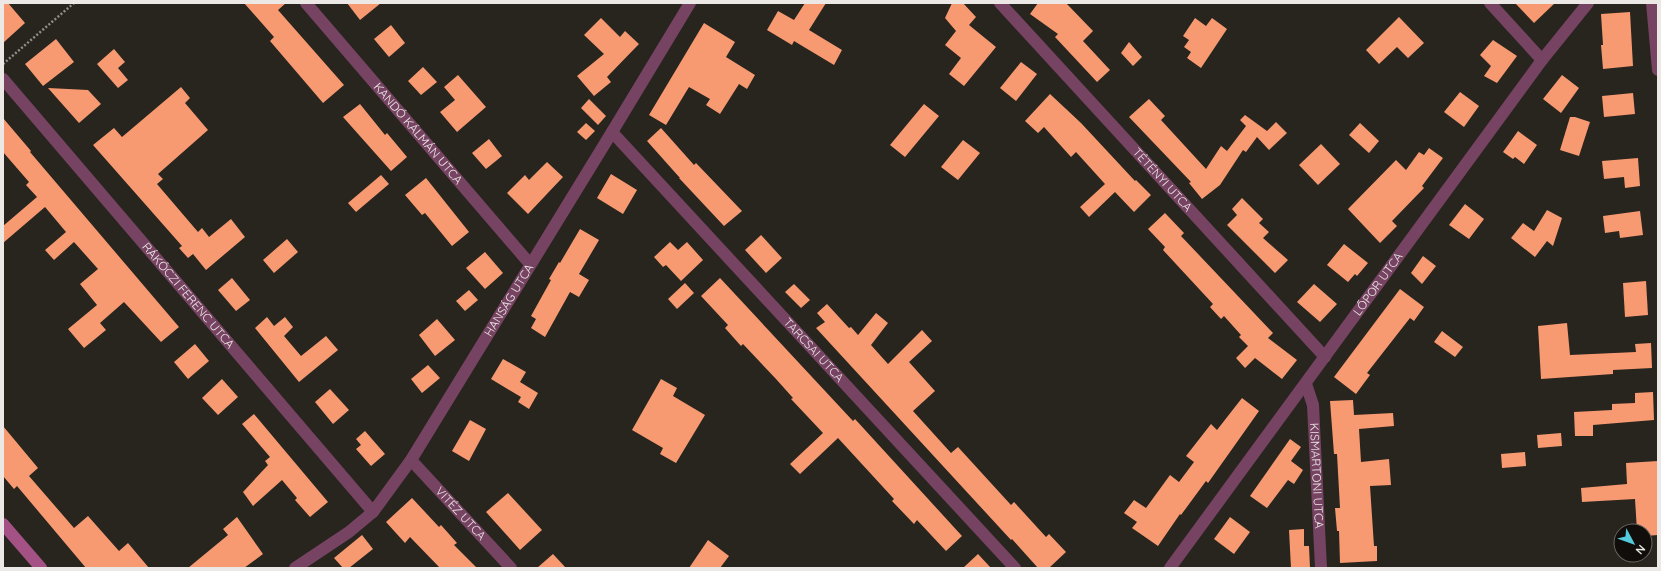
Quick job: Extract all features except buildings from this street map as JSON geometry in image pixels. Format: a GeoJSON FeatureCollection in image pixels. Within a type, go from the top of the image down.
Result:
{"type":"FeatureCollection","features":[{"type":"Feature","properties":{"kind":"main road"},"geometry":{"type":"LineString","coordinates":[[3,524],[41,568]]}},
{"type":"Feature","properties":{"kind":"street","name":"KANDÓ KÁLMÁN UTCA"},"geometry":{"type":"LineString","coordinates":[[306,3],[530,264]]}},
{"type":"Feature","properties":{"kind":"street","name":"TÉTÉNYI UTCA"},"geometry":{"type":"LineString","coordinates":[[1000,3],[1325,357]]}},
{"type":"Feature","properties":{"kind":"street"},"geometry":{"type":"LineString","coordinates":[[1490,3],[1542,60]]}},
{"type":"Feature","properties":{"kind":"street","name":"LŐPOR UTCA"},"geometry":{"type":"LineString","coordinates":[[1170,568],[1542,60],[1588,3]]}},
{"type":"Feature","properties":{"kind":"street","name":"HANSÁG UTCA"},"geometry":{"type":"LineString","coordinates":[[295,568],[349,532],[373,512],[411,460],[612,132],[685,5]]}},
{"type":"Feature","properties":{"kind":"street"},"geometry":{"type":"LineString","coordinates":[[1654,9],[1658,70]]}},
{"type":"Feature","properties":{"kind":"street","name":"RÁKÓCZI FERENC UTCA"},"geometry":{"type":"LineString","coordinates":[[3,79],[373,512]]}},
{"type":"Feature","properties":{"kind":"street","name":"TARCSAI UTCA"},"geometry":{"type":"LineString","coordinates":[[612,132],[1015,568]]}},
{"type":"Feature","properties":{"kind":"street","name":"KISMARTONI UTCA"},"geometry":{"type":"LineString","coordinates":[[1306,384],[1313,405],[1321,568]]}},
{"type":"Feature","properties":{"kind":"street","name":"VITÉZ UTCA"},"geometry":{"type":"LineString","coordinates":[[411,460],[511,568]]}},
{"type":"Feature","properties":{"kind":"path"},"geometry":{"type":"LineString","coordinates":[[3,64],[74,3]]}}]}
